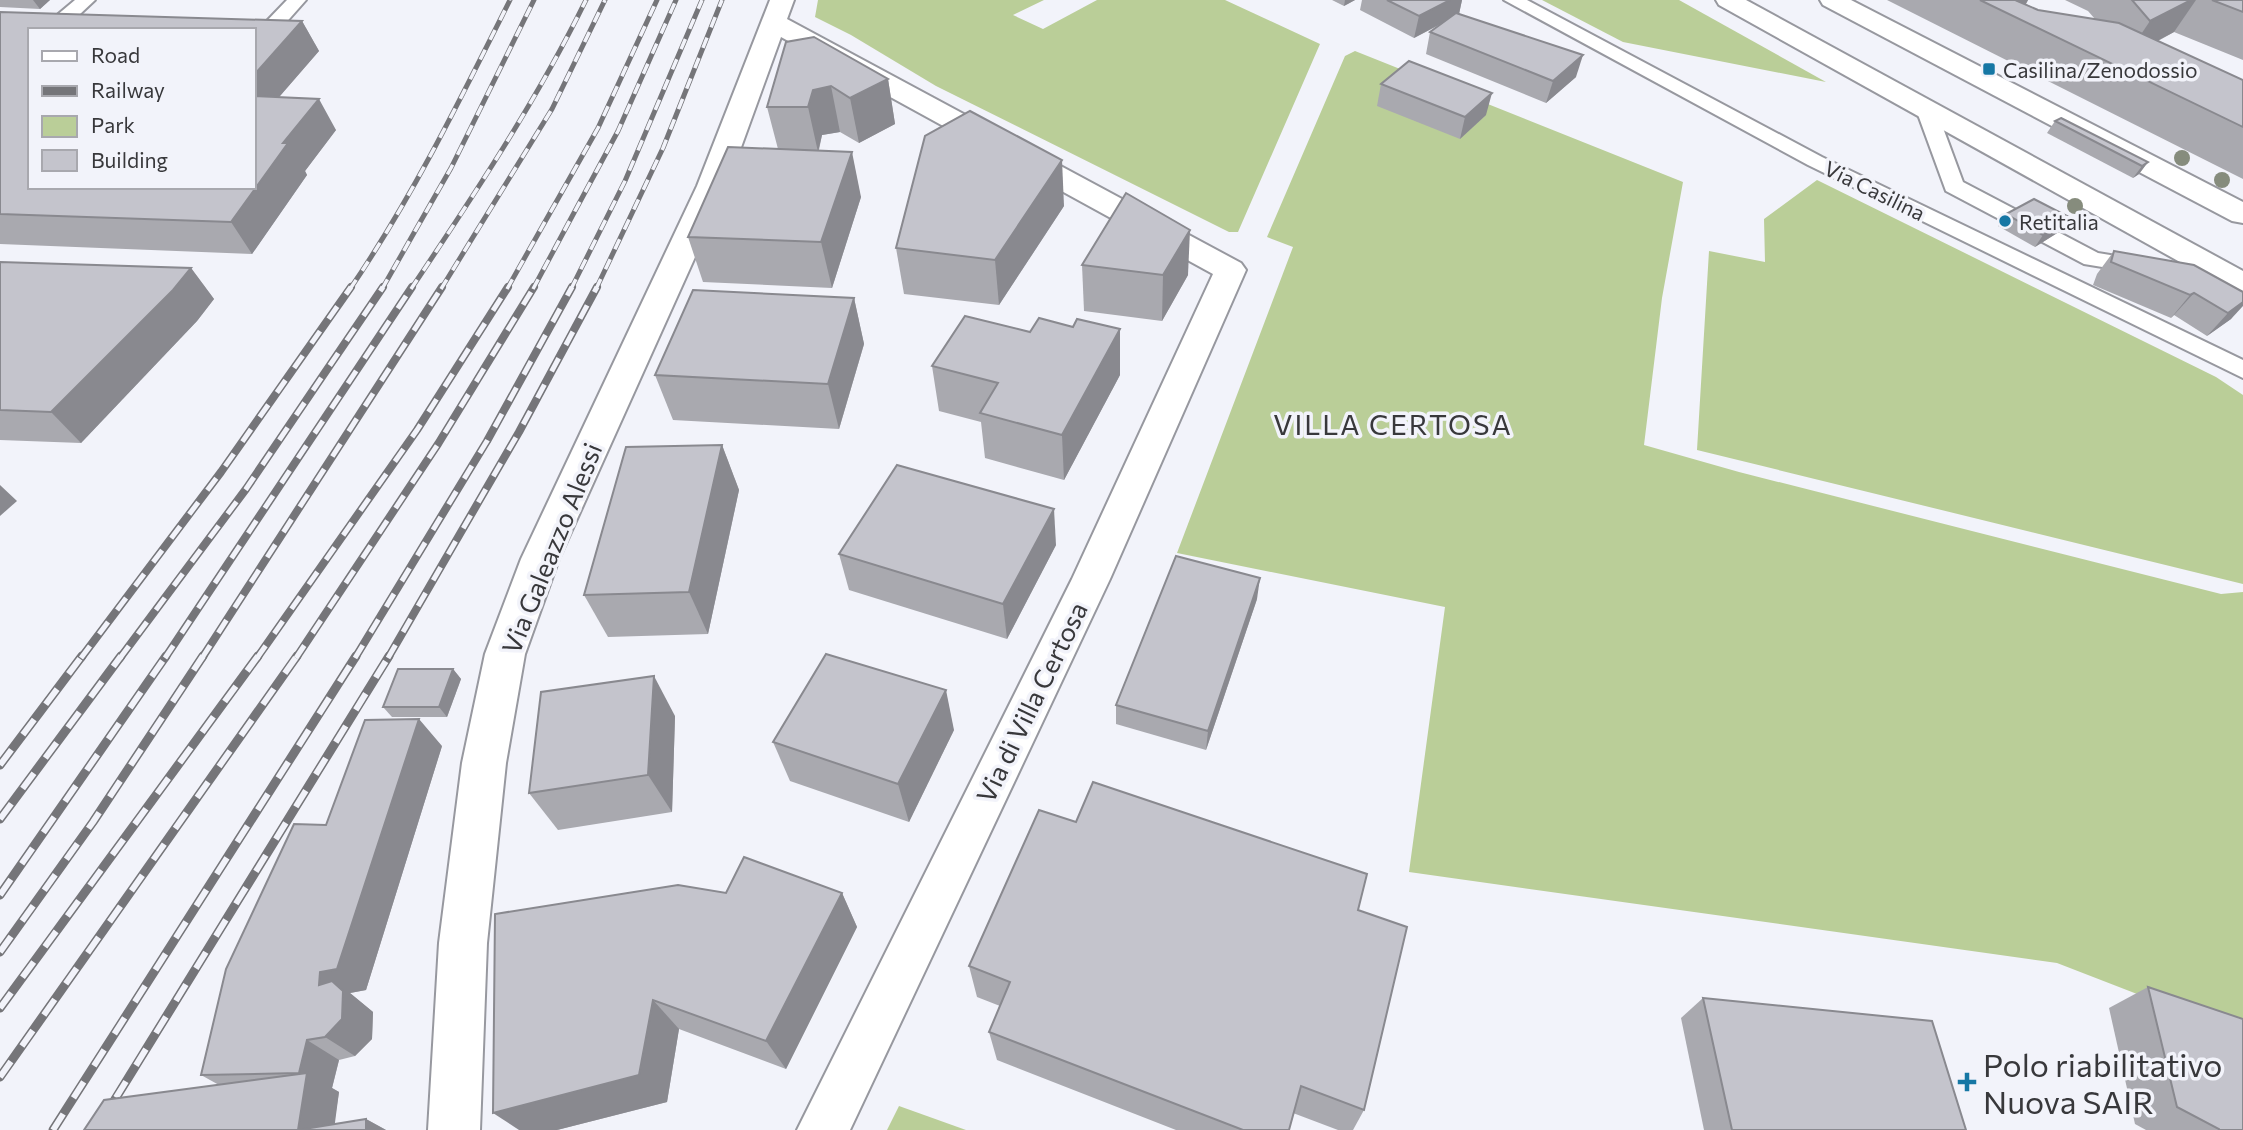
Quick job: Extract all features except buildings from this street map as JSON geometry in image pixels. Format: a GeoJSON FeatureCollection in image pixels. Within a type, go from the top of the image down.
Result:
{"type":"FeatureCollection","features":[{"type":"Feature","properties":{"kind":"street"},"geometry":{"type":"LineString","coordinates":[[1728,0],[2241,283]]}},
{"type":"Feature","properties":{"kind":"street"},"geometry":{"type":"LineString","coordinates":[[1832,0],[2243,214]]}},
{"type":"Feature","properties":{"kind":"street","name":"Via di Villa Certosa"},"geometry":{"type":"LineString","coordinates":[[778,11],[1230,270],[1091,579],[823,1130]]}},
{"type":"Feature","properties":{"kind":"street","name":"Via Galeazzo Alessi"},"geometry":{"type":"LineString","coordinates":[[454,1130],[463,943],[484,763],[505,654],[540,559],[712,187],[778,11]]}},
{"type":"Feature","properties":{"kind":"lane"},"geometry":{"type":"LineString","coordinates":[[57,25],[86,0]]}},
{"type":"Feature","properties":{"kind":"lane"},"geometry":{"type":"LineString","coordinates":[[256,30],[268,31],[297,0]]}},
{"type":"Feature","properties":{"kind":"lane","name":"Via Casilina"},"geometry":{"type":"LineString","coordinates":[[1513,0],[1815,161],[2243,370]]}},
{"type":"Feature","properties":{"kind":"lane"},"geometry":{"type":"LineString","coordinates":[[34,24],[85,26]]}},
{"type":"Feature","properties":{"kind":"lane"},"geometry":{"type":"LineString","coordinates":[[1926,109],[1954,186],[2092,259],[2241,283]]}},
{"type":"Feature","properties":{"kind":"green space"},"geometry":{"type":"Polygon","coordinates":[[[818,0],[1044,0],[1013,15],[1043,29],[1097,0],[1225,0],[1320,44],[1238,232],[1229,232],[936,86],[851,35],[815,17],[818,0]]]}},
{"type":"Feature","properties":{"kind":"green space"},"geometry":{"type":"Polygon","coordinates":[[[1542,0],[1679,0],[1826,82],[1623,42],[1542,0]]]}},
{"type":"Feature","properties":{"kind":"green space"},"geometry":{"type":"Polygon","coordinates":[[[1355,51],[1683,182],[1662,298],[1644,445],[1739,472],[2221,594],[2243,592],[2243,1035],[2057,963],[1409,872],[1445,607],[1177,553],[1293,247],[1267,237],[1345,56],[1355,51]]]}},
{"type":"Feature","properties":{"kind":"green space"},"geometry":{"type":"Polygon","coordinates":[[[1817,180],[2216,377],[2243,395],[2243,584],[1697,450],[1709,251],[1765,262],[1764,219],[1817,180]]]}},
{"type":"Feature","properties":{"kind":"green space"},"geometry":{"type":"Polygon","coordinates":[[[899,1106],[966,1130],[887,1130],[899,1106]]]}},
{"type":"Feature","properties":{"kind":"railway"},"geometry":{"type":"LineString","coordinates":[[350,289],[415,183],[510,0]]}},
{"type":"Feature","properties":{"kind":"railway"},"geometry":{"type":"LineString","coordinates":[[382,289],[451,168],[534,0]]}},
{"type":"Feature","properties":{"kind":"railway"},"geometry":{"type":"LineString","coordinates":[[411,289],[525,111],[586,0]]}},
{"type":"Feature","properties":{"kind":"railway"},"geometry":{"type":"LineString","coordinates":[[441,289],[552,109],[605,0]]}},
{"type":"Feature","properties":{"kind":"railway"},"geometry":{"type":"LineString","coordinates":[[507,289],[598,128],[657,0]]}},
{"type":"Feature","properties":{"kind":"railway"},"geometry":{"type":"LineString","coordinates":[[533,289],[618,131],[676,0]]}},
{"type":"Feature","properties":{"kind":"railway"},"geometry":{"type":"LineString","coordinates":[[572,287],[625,181],[702,0]]}},
{"type":"Feature","properties":{"kind":"railway"},"geometry":{"type":"LineString","coordinates":[[597,288],[663,148],[722,0]]}},
{"type":"Feature","properties":{"kind":"railway"},"geometry":{"type":"LineString","coordinates":[[81,658],[221,472],[351,287]]}},
{"type":"Feature","properties":{"kind":"railway"},"geometry":{"type":"LineString","coordinates":[[120,658],[246,489],[383,287]]}},
{"type":"Feature","properties":{"kind":"railway"},"geometry":{"type":"LineString","coordinates":[[165,658],[412,287]]}},
{"type":"Feature","properties":{"kind":"railway"},"geometry":{"type":"LineString","coordinates":[[202,658],[442,287]]}},
{"type":"Feature","properties":{"kind":"railway"},"geometry":{"type":"LineString","coordinates":[[257,658],[417,430],[508,287]]}},
{"type":"Feature","properties":{"kind":"railway"},"geometry":{"type":"LineString","coordinates":[[296,658],[438,444],[534,287]]}},
{"type":"Feature","properties":{"kind":"railway"},"geometry":{"type":"LineString","coordinates":[[355,658],[487,441],[572,287]]}},
{"type":"Feature","properties":{"kind":"railway"},"geometry":{"type":"LineString","coordinates":[[388,658],[519,432],[597,288]]}},
{"type":"Feature","properties":{"kind":"railway"},"geometry":{"type":"LineString","coordinates":[[0,765],[82,656]]}},
{"type":"Feature","properties":{"kind":"railway"},"geometry":{"type":"LineString","coordinates":[[0,819],[121,656]]}},
{"type":"Feature","properties":{"kind":"railway"},"geometry":{"type":"LineString","coordinates":[[0,895],[166,656]]}},
{"type":"Feature","properties":{"kind":"railway"},"geometry":{"type":"LineString","coordinates":[[0,952],[93,822],[203,656]]}},
{"type":"Feature","properties":{"kind":"railway"},"geometry":{"type":"LineString","coordinates":[[0,1008],[258,656]]}},
{"type":"Feature","properties":{"kind":"railway"},"geometry":{"type":"LineString","coordinates":[[0,1077],[297,656]]}},
{"type":"Feature","properties":{"kind":"railway"},"geometry":{"type":"LineString","coordinates":[[53,1130],[356,656]]}},
{"type":"Feature","properties":{"kind":"railway"},"geometry":{"type":"LineString","coordinates":[[96,1130],[389,656]]}},
{"type":"Feature","properties":{"kind":"place","name":"Casilina/Zenodossio"},"geometry":{"type":"Point","coordinates":[1989,69]}},
{"type":"Feature","properties":{"kind":"place","name":"Retitalia"},"geometry":{"type":"Point","coordinates":[2005,221]}},
{"type":"Feature","properties":{"kind":"place","name":"Polo riabilitativo Nuova SAIR"},"geometry":{"type":"Point","coordinates":[1967,1082]}},
{"type":"Feature","properties":{"kind":"district","name":"VILLA CERTOSA"},"geometry":{"type":"Point","coordinates":[1393,424]}}]}
